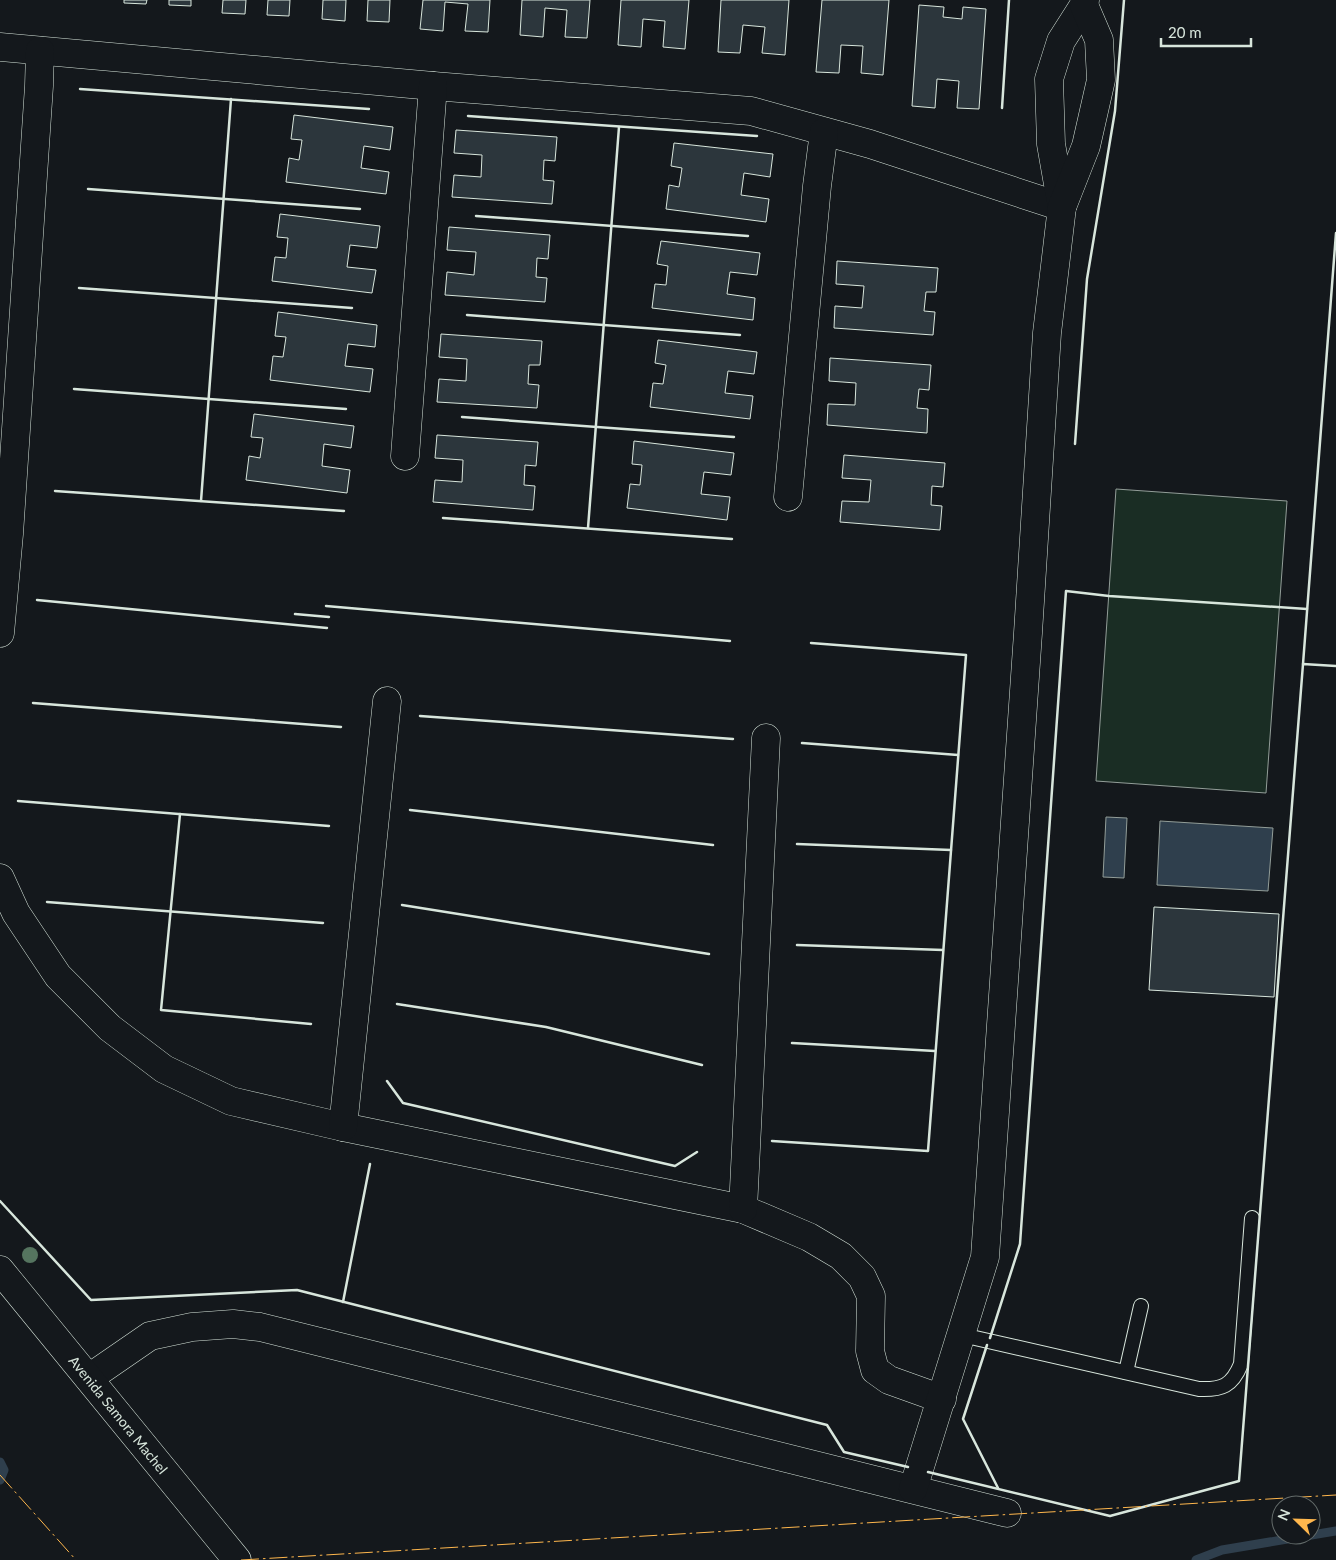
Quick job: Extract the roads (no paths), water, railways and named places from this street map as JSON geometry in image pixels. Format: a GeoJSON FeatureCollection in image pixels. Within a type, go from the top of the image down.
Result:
{"type":"FeatureCollection","features":[{"type":"Feature","properties":{"kind":"street"},"geometry":{"type":"LineString","coordinates":[[1062,207],[1051,144],[1049,79],[1061,41],[1085,2]]}},
{"type":"Feature","properties":{"kind":"street"},"geometry":{"type":"LineString","coordinates":[[913,1490],[985,1257],[1046,333],[1062,207],[1086,146],[1101,80],[1099,40],[1085,2]]}},
{"type":"Feature","properties":{"kind":"street"},"geometry":{"type":"LineString","coordinates":[[0,47],[433,86],[751,112],[870,144],[1062,207]]}},
{"type":"Feature","properties":{"kind":"street"},"geometry":{"type":"LineString","coordinates":[[0,633],[9,524],[40,51]]}},
{"type":"Feature","properties":{"kind":"street"},"geometry":{"type":"LineString","coordinates":[[405,456],[433,86]]}},
{"type":"Feature","properties":{"kind":"street"},"geometry":{"type":"LineString","coordinates":[[788,497],[817,186],[824,132]]}},
{"type":"Feature","properties":{"kind":"street"},"geometry":{"type":"LineString","coordinates":[[344,1127],[387,701]]}},
{"type":"Feature","properties":{"kind":"street"},"geometry":{"type":"LineString","coordinates":[[743,1209],[766,738]]}},
{"type":"Feature","properties":{"kind":"street"},"geometry":{"type":"LineString","coordinates":[[0,878],[16,913],[58,976],[110,1028],[164,1069],[230,1100],[344,1127],[743,1209],[809,1237],[841,1256],[862,1277],[871,1296],[870,1350],[875,1370],[889,1380],[942,1399]]}},
{"type":"Feature","properties":{"kind":"street","name":"Avenida Samora Machel"},"geometry":{"type":"LineString","coordinates":[[0,1270],[237,1560]]}},
{"type":"Feature","properties":{"kind":"street"},"geometry":{"type":"LineString","coordinates":[[89,1378],[150,1336],[192,1327],[233,1324],[260,1327],[1007,1513]]}},
{"type":"Feature","properties":{"kind":"lane"},"geometry":{"type":"LineString","coordinates":[[962,1335],[1199,1389],[1213,1390],[1225,1385],[1235,1377],[1241,1364],[1252,1218]]}},
{"type":"Feature","properties":{"kind":"lane"},"geometry":{"type":"LineString","coordinates":[[1126,1372],[1141,1306]]}},
{"type":"Feature","properties":{"kind":"water"},"geometry":{"type":"Polygon","coordinates":[[[1106,817],[1127,818],[1124,878],[1103,877],[1106,817]]]}},
{"type":"Feature","properties":{"kind":"water"},"geometry":{"type":"Polygon","coordinates":[[[1160,821],[1273,828],[1268,891],[1157,885],[1160,821]]]}},
{"type":"Feature","properties":{"kind":"waterway"},"geometry":{"type":"LineString","coordinates":[[0,1462],[4,1470],[0,1480]]}},
{"type":"Feature","properties":{"kind":"waterway"},"geometry":{"type":"LineString","coordinates":[[1196,1560],[1222,1550],[1336,1531]]}}]}
